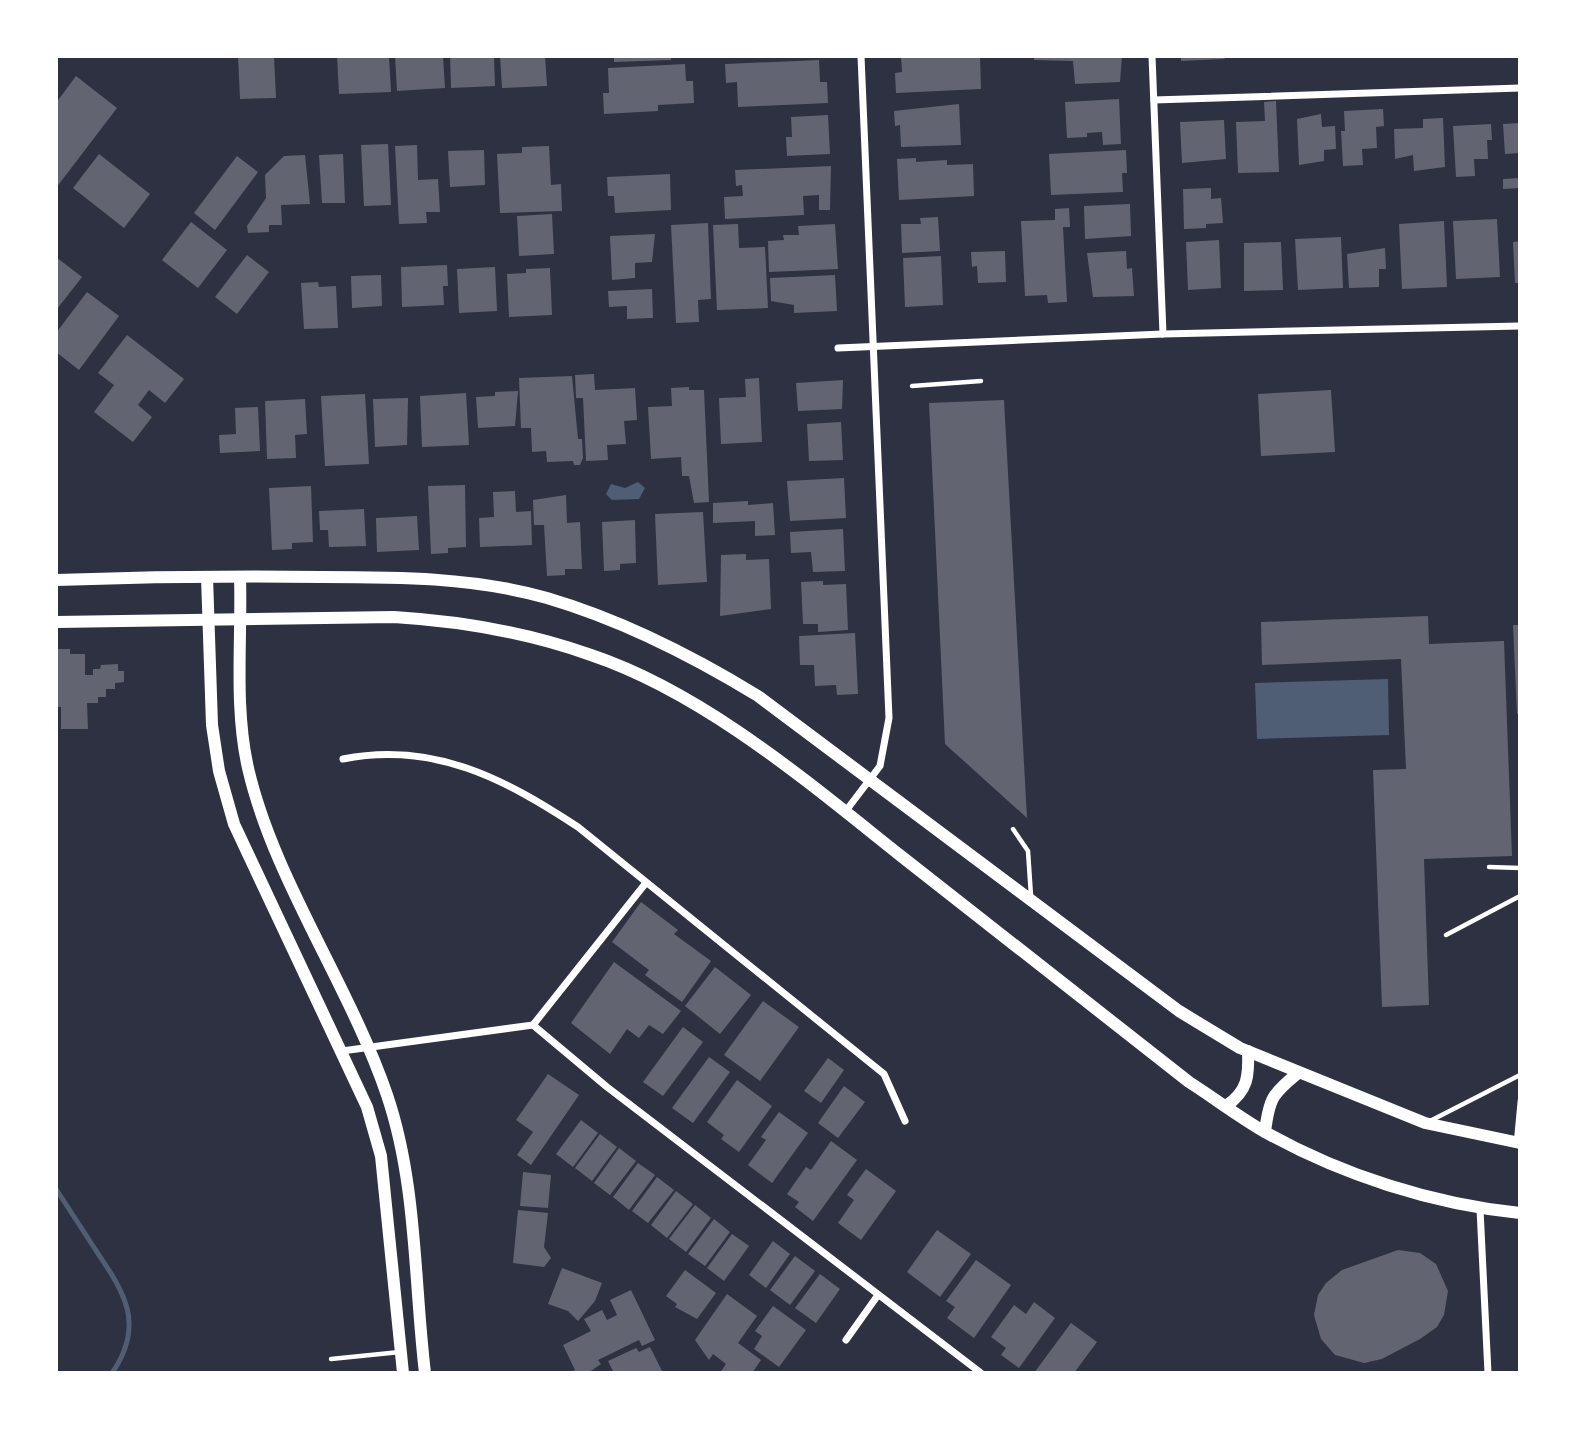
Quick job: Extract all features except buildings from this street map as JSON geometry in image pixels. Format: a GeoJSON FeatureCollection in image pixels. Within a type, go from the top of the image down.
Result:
{"type":"FeatureCollection","features":[{"type":"Feature","properties":{"kind":"main road"},"geometry":{"type":"LineString","coordinates":[[207,577],[212,725],[219,771],[234,824],[282,932],[367,1107],[381,1156],[403,1373]]}},
{"type":"Feature","properties":{"kind":"main road"},"geometry":{"type":"LineString","coordinates":[[56,580],[207,577],[460,580],[547,598],[631,628],[701,661],[758,695],[1178,1011],[1248,1051],[1425,1123],[1518,1143]]}},
{"type":"Feature","properties":{"kind":"main road"},"geometry":{"type":"LineString","coordinates":[[240,577],[242,723],[248,768],[286,871],[368,1046],[388,1096],[403,1151],[425,1373]]}},
{"type":"Feature","properties":{"kind":"main road"},"geometry":{"type":"LineString","coordinates":[[56,622],[394,617],[436,619],[538,639],[593,655],[654,684],[752,741],[1189,1082],[1265,1132],[1321,1158],[1406,1191],[1480,1209],[1520,1213]]}},
{"type":"Feature","properties":{"kind":"main road"},"geometry":{"type":"LineString","coordinates":[[1226,1106],[1246,1087],[1249,1075],[1248,1051]]}},
{"type":"Feature","properties":{"kind":"main road"},"geometry":{"type":"LineString","coordinates":[[1265,1132],[1268,1103],[1275,1092],[1298,1073]]}},
{"type":"Feature","properties":{"kind":"street"},"geometry":{"type":"LineString","coordinates":[[845,812],[880,766],[889,718],[861,56]]}},
{"type":"Feature","properties":{"kind":"street"},"geometry":{"type":"LineString","coordinates":[[1152,56],[1163,334]]}},
{"type":"Feature","properties":{"kind":"street"},"geometry":{"type":"LineString","coordinates":[[1154,100],[1520,88]]}},
{"type":"Feature","properties":{"kind":"street"},"geometry":{"type":"LineString","coordinates":[[838,348],[1163,334],[1520,326]]}},
{"type":"Feature","properties":{"kind":"street"},"geometry":{"type":"LineString","coordinates":[[344,759],[378,752],[421,756],[483,772],[578,827],[645,884],[884,1073],[905,1121]]}},
{"type":"Feature","properties":{"kind":"street"},"geometry":{"type":"LineString","coordinates":[[342,1051],[533,1025],[645,884]]}},
{"type":"Feature","properties":{"kind":"street"},"geometry":{"type":"LineString","coordinates":[[533,1025],[607,1087],[981,1373]]}},
{"type":"Feature","properties":{"kind":"street"},"geometry":{"type":"LineString","coordinates":[[1480,1209],[1488,1373]]}},
{"type":"Feature","properties":{"kind":"street"},"geometry":{"type":"LineString","coordinates":[[846,1340],[878,1295]]}},
{"type":"Feature","properties":{"kind":"lane"},"geometry":{"type":"LineString","coordinates":[[912,386],[981,381]]}},
{"type":"Feature","properties":{"kind":"lane"},"geometry":{"type":"LineString","coordinates":[[1013,830],[1028,851],[1031,900]]}},
{"type":"Feature","properties":{"kind":"lane"},"geometry":{"type":"LineString","coordinates":[[1489,867],[1520,868]]}},
{"type":"Feature","properties":{"kind":"lane"},"geometry":{"type":"LineString","coordinates":[[1446,935],[1520,896]]}},
{"type":"Feature","properties":{"kind":"lane"},"geometry":{"type":"LineString","coordinates":[[1425,1123],[1520,1074]]}},
{"type":"Feature","properties":{"kind":"lane"},"geometry":{"type":"LineString","coordinates":[[1518,1143],[1520,1100]]}},
{"type":"Feature","properties":{"kind":"lane"},"geometry":{"type":"LineString","coordinates":[[331,1359],[401,1352]]}},
{"type":"Feature","properties":{"kind":"water"},"geometry":{"type":"Polygon","coordinates":[[[638,482],[645,488],[639,499],[612,500],[606,494],[611,484],[625,488],[638,482]]]}},
{"type":"Feature","properties":{"kind":"water"},"geometry":{"type":"Polygon","coordinates":[[[1388,679],[1389,735],[1257,739],[1255,683],[1388,679]]]}},
{"type":"Feature","properties":{"kind":"waterway"},"geometry":{"type":"LineString","coordinates":[[56,1189],[115,1280],[127,1309],[128,1339],[112,1373]]}}]}
